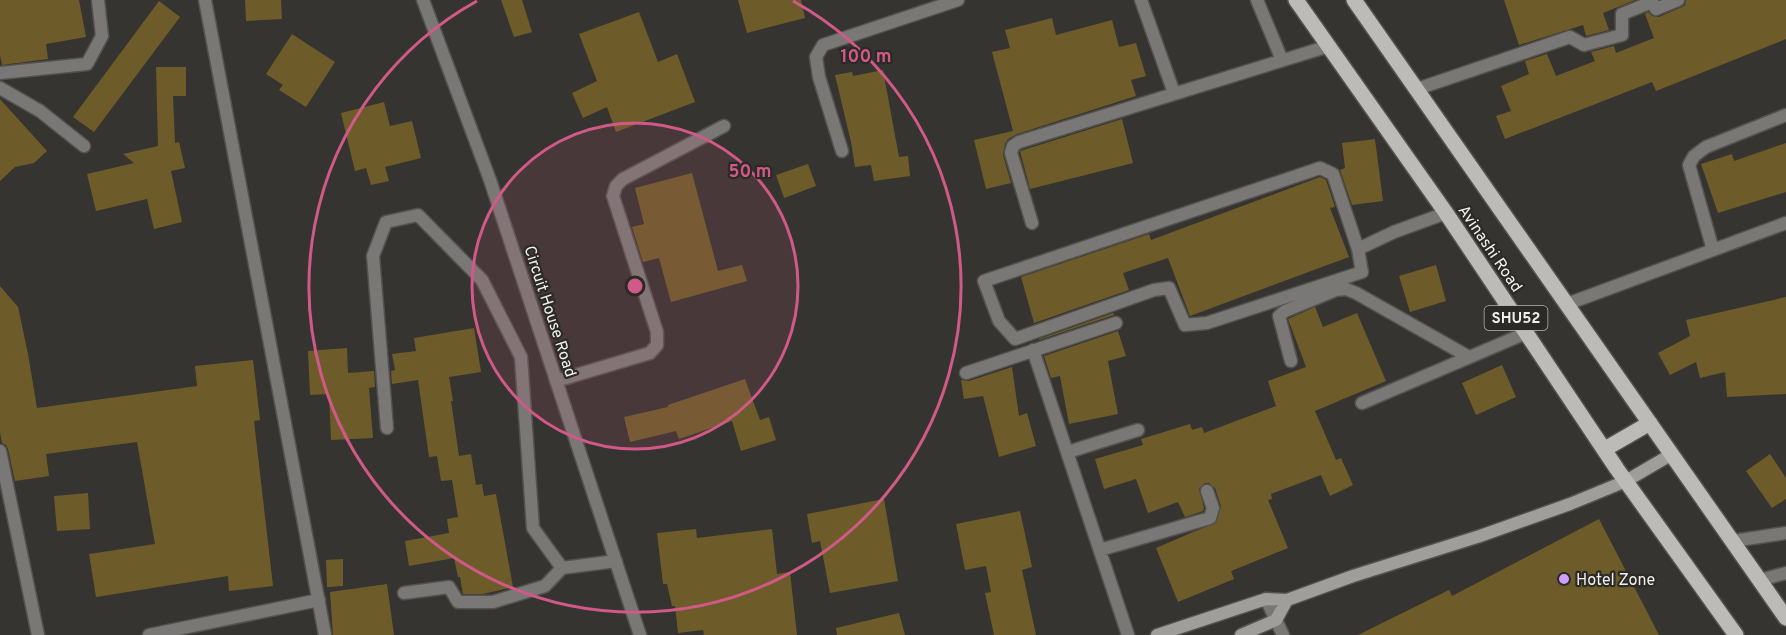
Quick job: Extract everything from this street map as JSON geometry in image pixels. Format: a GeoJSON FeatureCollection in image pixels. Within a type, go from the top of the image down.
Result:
{"type":"FeatureCollection","features":[{"type":"Feature","properties":{"kind":"main road","name":"Avinashi Road"},"geometry":{"type":"LineString","coordinates":[[1296,0],[1446,213],[1729,633]]}},
{"type":"Feature","properties":{"kind":"main road","name":"Avinashi Road"},"geometry":{"type":"LineString","coordinates":[[1354,0],[1786,618]]}},
{"type":"Feature","properties":{"kind":"main road"},"geometry":{"type":"LineString","coordinates":[[1605,449],[1650,423]]}},
{"type":"Feature","properties":{"kind":"main road"},"geometry":{"type":"LineString","coordinates":[[1157,635],[1266,599],[1287,600],[1353,576],[1480,536],[1626,481],[1672,454]]}},
{"type":"Feature","properties":{"kind":"main road"},"geometry":{"type":"LineString","coordinates":[[1241,635],[1276,620],[1287,600]]}},
{"type":"Feature","properties":{"kind":"street"},"geometry":{"type":"LineString","coordinates":[[0,73],[87,64],[102,36],[98,0]]}},
{"type":"Feature","properties":{"kind":"street"},"geometry":{"type":"LineString","coordinates":[[205,0],[325,635]]}},
{"type":"Feature","properties":{"kind":"street","name":"Circuit House Road"},"geometry":{"type":"LineString","coordinates":[[423,0],[490,180],[640,635]]}},
{"type":"Feature","properties":{"kind":"street"},"geometry":{"type":"LineString","coordinates":[[842,151],[817,67],[816,57],[823,45],[958,0]]}},
{"type":"Feature","properties":{"kind":"street"},"geometry":{"type":"LineString","coordinates":[[1141,0],[1174,93]]}},
{"type":"Feature","properties":{"kind":"street"},"geometry":{"type":"LineString","coordinates":[[1257,0],[1282,60]]}},
{"type":"Feature","properties":{"kind":"street"},"geometry":{"type":"LineString","coordinates":[[1417,89],[1570,37],[1584,45],[1622,35],[1622,14],[1652,2],[1656,9],[1678,0]]}},
{"type":"Feature","properties":{"kind":"street"},"geometry":{"type":"LineString","coordinates":[[1032,223],[1011,153],[1013,146],[1019,142],[1329,46]]}},
{"type":"Feature","properties":{"kind":"street"},"geometry":{"type":"LineString","coordinates":[[0,88],[40,111],[84,146]]}},
{"type":"Feature","properties":{"kind":"street"},"geometry":{"type":"LineString","coordinates":[[1713,250],[1689,165],[1694,156],[1706,147],[1786,115]]}},
{"type":"Feature","properties":{"kind":"street"},"geometry":{"type":"LineString","coordinates":[[556,381],[650,353],[657,345],[657,332],[613,196],[616,186],[623,179],[724,126]]}},
{"type":"Feature","properties":{"kind":"street"},"geometry":{"type":"LineString","coordinates":[[1320,168],[1333,174],[1358,249],[1362,272],[1207,323],[1185,325],[1169,288],[1154,290],[1015,339],[999,321],[984,281],[1320,168]]}},
{"type":"Feature","properties":{"kind":"street"},"geometry":{"type":"LineString","coordinates":[[1358,249],[1394,232],[1446,213]]}},
{"type":"Feature","properties":{"kind":"street"},"geometry":{"type":"LineString","coordinates":[[387,428],[373,256],[386,222],[418,215],[482,279],[520,357],[533,528],[562,568]]}},
{"type":"Feature","properties":{"kind":"street"},"geometry":{"type":"LineString","coordinates":[[1567,304],[1786,224]]}},
{"type":"Feature","properties":{"kind":"street"},"geometry":{"type":"LineString","coordinates":[[1292,361],[1279,316],[1285,311],[1336,290],[1346,289],[1356,292],[1469,357]]}},
{"type":"Feature","properties":{"kind":"street"},"geometry":{"type":"LineString","coordinates":[[966,373],[1116,323]]}},
{"type":"Feature","properties":{"kind":"street"},"geometry":{"type":"LineString","coordinates":[[1362,403],[1526,333]]}},
{"type":"Feature","properties":{"kind":"street"},"geometry":{"type":"LineString","coordinates":[[1033,350],[1128,635]]}},
{"type":"Feature","properties":{"kind":"street"},"geometry":{"type":"LineString","coordinates":[[1068,452],[1138,430]]}},
{"type":"Feature","properties":{"kind":"street"},"geometry":{"type":"LineString","coordinates":[[0,451],[3,480],[38,635]]}},
{"type":"Feature","properties":{"kind":"street"},"geometry":{"type":"LineString","coordinates":[[1100,550],[1210,518],[1213,508],[1207,491]]}},
{"type":"Feature","properties":{"kind":"street"},"geometry":{"type":"LineString","coordinates":[[1733,541],[1786,532]]}},
{"type":"Feature","properties":{"kind":"street"},"geometry":{"type":"LineString","coordinates":[[404,593],[449,587],[458,602],[493,602],[545,586],[562,568],[615,561]]}},
{"type":"Feature","properties":{"kind":"street"},"geometry":{"type":"LineString","coordinates":[[1760,580],[1786,573]]}},
{"type":"Feature","properties":{"kind":"street"},"geometry":{"type":"LineString","coordinates":[[1266,599],[1284,635]]}},
{"type":"Feature","properties":{"kind":"street"},"geometry":{"type":"LineString","coordinates":[[149,635],[319,600]]}},
{"type":"Feature","properties":{"kind":"building"},"geometry":{"type":"Polygon","coordinates":[[[0,0],[79,0],[86,37],[46,44],[48,59],[2,65],[0,0]]]}},
{"type":"Feature","properties":{"kind":"building"},"geometry":{"type":"Polygon","coordinates":[[[245,0],[281,0],[282,19],[246,21],[245,0]]]}},
{"type":"Feature","properties":{"kind":"building"},"geometry":{"type":"Polygon","coordinates":[[[501,0],[522,0],[532,32],[514,37],[501,0]]]}},
{"type":"Feature","properties":{"kind":"building"},"geometry":{"type":"Polygon","coordinates":[[[738,0],[801,0],[805,18],[747,33],[738,0]]]}},
{"type":"Feature","properties":{"kind":"building"},"geometry":{"type":"Polygon","coordinates":[[[1504,0],[1635,0],[1603,13],[1609,30],[1586,36],[1583,25],[1519,45],[1504,0]]]}},
{"type":"Feature","properties":{"kind":"building"},"geometry":{"type":"Polygon","coordinates":[[[1686,0],[1786,0],[1786,39],[1656,91],[1652,82],[1505,139],[1496,116],[1511,111],[1501,86],[1529,74],[1525,61],[1547,54],[1556,76],[1595,61],[1591,52],[1614,46],[1616,53],[1654,38],[1645,14],[1648,12],[1652,16],[1659,17],[1682,7],[1686,0]]]}},
{"type":"Feature","properties":{"kind":"building"},"geometry":{"type":"Polygon","coordinates":[[[159,1],[180,17],[94,132],[73,117],[159,1]]]}},
{"type":"Feature","properties":{"kind":"building"},"geometry":{"type":"Polygon","coordinates":[[[639,12],[658,62],[677,54],[695,102],[616,132],[607,107],[583,118],[572,93],[597,81],[579,34],[639,12]]]}},
{"type":"Feature","properties":{"kind":"building"},"geometry":{"type":"Polygon","coordinates":[[[1052,18],[1056,35],[1112,20],[1119,47],[1136,43],[1146,76],[1131,80],[1136,96],[1017,134],[1008,139],[1003,155],[1011,183],[986,189],[974,140],[1013,131],[992,52],[1010,48],[1005,30],[1052,18]]]}},
{"type":"Feature","properties":{"kind":"building"},"geometry":{"type":"Polygon","coordinates":[[[292,34],[335,62],[306,107],[279,90],[283,85],[266,74],[292,34]]]}},
{"type":"Feature","properties":{"kind":"building"},"geometry":{"type":"Polygon","coordinates":[[[156,67],[186,67],[186,96],[173,96],[175,143],[179,142],[185,168],[171,171],[182,222],[154,229],[147,199],[96,211],[87,174],[134,163],[123,154],[158,146],[156,67]]]}},
{"type":"Feature","properties":{"kind":"building"},"geometry":{"type":"Polygon","coordinates":[[[883,70],[899,157],[908,156],[910,176],[874,181],[871,165],[855,167],[835,75],[852,72],[853,76],[883,70]]]}},
{"type":"Feature","properties":{"kind":"building"},"geometry":{"type":"Polygon","coordinates":[[[0,99],[47,151],[34,163],[15,167],[0,181],[0,99]]]}},
{"type":"Feature","properties":{"kind":"building"},"geometry":{"type":"Polygon","coordinates":[[[384,102],[390,126],[412,121],[421,158],[385,167],[389,181],[371,185],[366,168],[355,171],[341,113],[384,102]]]}},
{"type":"Feature","properties":{"kind":"building"},"geometry":{"type":"Polygon","coordinates":[[[1122,119],[1133,163],[1030,189],[1020,151],[1122,119]]]}},
{"type":"Feature","properties":{"kind":"building"},"geometry":{"type":"Polygon","coordinates":[[[1375,139],[1383,201],[1352,205],[1340,170],[1345,168],[1342,143],[1375,139]]]}},
{"type":"Feature","properties":{"kind":"building"},"geometry":{"type":"Polygon","coordinates":[[[1786,143],[1786,192],[1718,213],[1701,164],[1732,154],[1734,161],[1786,143]]]}},
{"type":"Feature","properties":{"kind":"building"},"geometry":{"type":"Polygon","coordinates":[[[808,164],[816,186],[784,198],[776,175],[808,164]]]}},
{"type":"Feature","properties":{"kind":"building"},"geometry":{"type":"Polygon","coordinates":[[[692,173],[718,271],[742,265],[747,281],[671,302],[659,258],[643,262],[632,227],[644,224],[635,188],[692,173]]]}},
{"type":"Feature","properties":{"kind":"building"},"geometry":{"type":"Polygon","coordinates":[[[1320,177],[1326,180],[1335,207],[1330,208],[1349,257],[1190,316],[1168,258],[1123,273],[1129,290],[1034,323],[1021,277],[1149,234],[1151,240],[1320,177]]]}},
{"type":"Feature","properties":{"kind":"building"},"geometry":{"type":"Polygon","coordinates":[[[1436,265],[1446,301],[1410,312],[1399,276],[1436,265]]]}},
{"type":"Feature","properties":{"kind":"building"},"geometry":{"type":"Polygon","coordinates":[[[0,286],[18,307],[37,408],[197,386],[195,366],[253,360],[260,420],[254,421],[273,586],[229,591],[228,576],[96,597],[89,554],[155,544],[137,442],[46,454],[49,476],[15,481],[8,449],[2,443],[0,432],[0,286]]]}},
{"type":"Feature","properties":{"kind":"building"},"geometry":{"type":"Polygon","coordinates":[[[1786,297],[1786,394],[1727,397],[1725,372],[1700,378],[1696,362],[1670,375],[1658,353],[1690,336],[1686,320],[1786,297]]]}},
{"type":"Feature","properties":{"kind":"building"},"geometry":{"type":"Polygon","coordinates":[[[1315,307],[1323,327],[1357,313],[1386,381],[1315,411],[1336,460],[1341,458],[1353,485],[1330,496],[1321,475],[1271,494],[1272,499],[1268,500],[1288,548],[1231,571],[1234,579],[1178,602],[1156,548],[1216,523],[1221,506],[1215,488],[1205,483],[1199,489],[1203,511],[1185,517],[1178,502],[1148,513],[1136,479],[1104,489],[1095,459],[1143,445],[1141,439],[1190,424],[1192,430],[1202,427],[1204,433],[1276,406],[1268,381],[1306,367],[1288,319],[1315,307]]]}},
{"type":"Feature","properties":{"kind":"building"},"geometry":{"type":"Polygon","coordinates":[[[1113,313],[1114,315],[1039,340],[1039,339],[1113,313]]]}},
{"type":"Feature","properties":{"kind":"building"},"geometry":{"type":"Polygon","coordinates":[[[474,328],[481,372],[449,377],[459,456],[471,454],[476,485],[482,484],[484,496],[496,494],[513,587],[483,594],[463,594],[454,558],[409,566],[405,541],[449,533],[447,519],[458,517],[452,480],[441,481],[437,456],[429,457],[418,380],[392,384],[391,371],[395,370],[392,354],[416,351],[414,338],[474,328]]]}},
{"type":"Feature","properties":{"kind":"building"},"geometry":{"type":"Polygon","coordinates":[[[1118,331],[1126,356],[1108,361],[1118,414],[1069,424],[1060,376],[1051,378],[1044,356],[1118,331]]]}},
{"type":"Feature","properties":{"kind":"building"},"geometry":{"type":"Polygon","coordinates":[[[347,348],[348,373],[374,371],[375,387],[369,388],[373,438],[331,440],[329,394],[310,395],[308,351],[347,348]]]}},
{"type":"Feature","properties":{"kind":"building"},"geometry":{"type":"Polygon","coordinates":[[[1502,365],[1516,397],[1476,415],[1462,383],[1502,365]]]}},
{"type":"Feature","properties":{"kind":"building"},"geometry":{"type":"Polygon","coordinates":[[[1012,367],[1019,416],[1027,413],[1036,446],[999,457],[983,396],[964,399],[961,380],[969,381],[1012,367]]]}},
{"type":"Feature","properties":{"kind":"building"},"geometry":{"type":"Polygon","coordinates":[[[745,379],[760,420],[769,417],[776,440],[741,451],[732,421],[679,439],[676,431],[630,442],[624,417],[668,407],[668,405],[745,379]]]}},
{"type":"Feature","properties":{"kind":"building"},"geometry":{"type":"Polygon","coordinates":[[[1770,454],[1786,478],[1786,499],[1772,508],[1746,471],[1770,454]]]}},
{"type":"Feature","properties":{"kind":"building"},"geometry":{"type":"Polygon","coordinates":[[[88,493],[90,529],[57,531],[54,496],[88,493]]]}},
{"type":"Feature","properties":{"kind":"building"},"geometry":{"type":"Polygon","coordinates":[[[884,499],[898,581],[830,593],[820,541],[812,543],[807,514],[884,499]]]}},
{"type":"Feature","properties":{"kind":"building"},"geometry":{"type":"Polygon","coordinates":[[[1020,511],[1032,567],[1022,570],[1036,635],[994,635],[985,593],[991,592],[986,566],[965,570],[956,524],[1020,511]]]}},
{"type":"Feature","properties":{"kind":"building"},"geometry":{"type":"Polygon","coordinates":[[[1599,519],[1659,635],[1358,635],[1449,590],[1452,596],[1599,519]]]}},
{"type":"Feature","properties":{"kind":"building"},"geometry":{"type":"Polygon","coordinates":[[[696,529],[697,538],[772,529],[777,574],[790,572],[797,635],[704,635],[703,630],[678,633],[675,606],[672,606],[667,584],[663,584],[657,533],[696,529]]]}},
{"type":"Feature","properties":{"kind":"building"},"geometry":{"type":"Polygon","coordinates":[[[343,559],[343,586],[327,587],[326,560],[343,559]]]}},
{"type":"Feature","properties":{"kind":"building"},"geometry":{"type":"Polygon","coordinates":[[[387,584],[394,635],[333,635],[330,592],[387,584]]]}},
{"type":"Feature","properties":{"kind":"building"},"geometry":{"type":"Polygon","coordinates":[[[899,613],[905,635],[837,635],[836,628],[899,613]]]}},
{"type":"Feature","properties":{"kind":"place","name":"Hotel Zone"},"geometry":{"type":"Point","coordinates":[1564,579]}}]}
